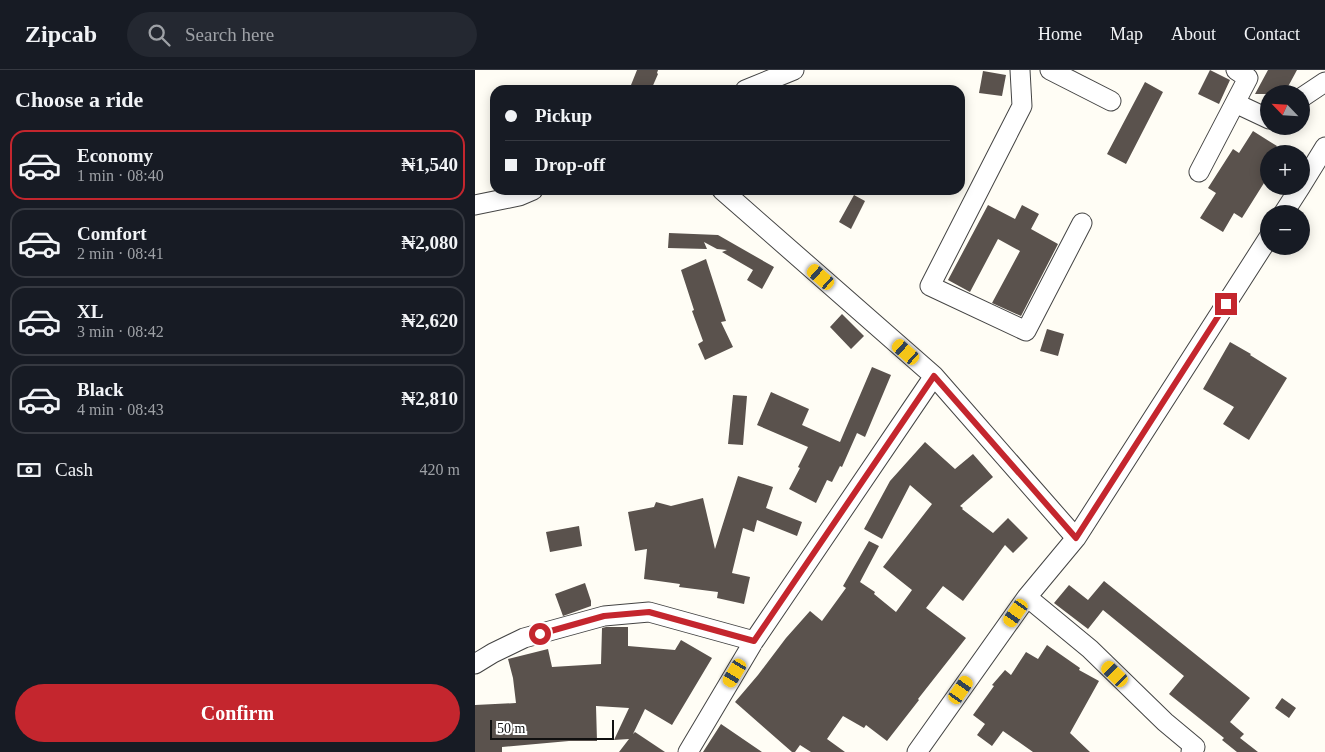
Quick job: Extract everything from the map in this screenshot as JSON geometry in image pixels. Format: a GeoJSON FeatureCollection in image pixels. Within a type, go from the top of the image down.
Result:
{"type":"FeatureCollection","features":[{"type":"Feature","properties":{"kind":"street"},"geometry":{"type":"LineString","coordinates":[[757,85],[794,70]]}},
{"type":"Feature","properties":{"kind":"street"},"geometry":{"type":"LineString","coordinates":[[1020,70],[1022,106],[930,286],[1026,331],[1082,223]]}},
{"type":"Feature","properties":{"kind":"street"},"geometry":{"type":"LineString","coordinates":[[1050,70],[1111,101]]}},
{"type":"Feature","properties":{"kind":"street"},"geometry":{"type":"LineString","coordinates":[[1199,172],[1248,78],[1236,70]]}},
{"type":"Feature","properties":{"kind":"street"},"geometry":{"type":"LineString","coordinates":[[1310,92],[1325,82]]}},
{"type":"Feature","properties":{"kind":"street"},"geometry":{"type":"LineString","coordinates":[[1235,103],[1260,115]]}},
{"type":"Feature","properties":{"kind":"street"},"geometry":{"type":"LineString","coordinates":[[1310,174],[1323,156]]}},
{"type":"Feature","properties":{"kind":"street"},"geometry":{"type":"LineString","coordinates":[[475,205],[521,195]]}},
{"type":"Feature","properties":{"kind":"street"},"geometry":{"type":"LineString","coordinates":[[728,195],[934,376],[1076,538]]}},
{"type":"Feature","properties":{"kind":"street"},"geometry":{"type":"LineString","coordinates":[[917,752],[1027,597],[1076,538],[1260,251]]}},
{"type":"Feature","properties":{"kind":"street"},"geometry":{"type":"LineString","coordinates":[[688,752],[754,641],[934,376]]}},
{"type":"Feature","properties":{"kind":"street"},"geometry":{"type":"LineString","coordinates":[[1027,597],[1090,649],[1165,722],[1195,747],[1191,752]]}},
{"type":"Feature","properties":{"kind":"street"},"geometry":{"type":"LineString","coordinates":[[475,664],[524,638],[604,616],[649,612],[754,641]]}},
{"type":"Feature","properties":{"kind":"building"},"geometry":{"type":"Polygon","coordinates":[[[637,70],[658,70],[653,85],[631,85],[637,70]]]}},
{"type":"Feature","properties":{"kind":"building"},"geometry":{"type":"Polygon","coordinates":[[[1210,70],[1230,80],[1219,104],[1198,94],[1210,70]]]}},
{"type":"Feature","properties":{"kind":"building"},"geometry":{"type":"Polygon","coordinates":[[[1268,70],[1297,70],[1289,85],[1260,85],[1260,94],[1255,94],[1268,70]]]}},
{"type":"Feature","properties":{"kind":"building"},"geometry":{"type":"Polygon","coordinates":[[[983,71],[1006,75],[1002,96],[979,93],[983,71]]]}},
{"type":"Feature","properties":{"kind":"building"},"geometry":{"type":"Polygon","coordinates":[[[1145,82],[1163,92],[1126,164],[1107,154],[1145,82]]]}},
{"type":"Feature","properties":{"kind":"building"},"geometry":{"type":"Polygon","coordinates":[[[1253,131],[1275,145],[1260,145],[1260,189],[1242,218],[1234,213],[1223,232],[1200,218],[1216,193],[1208,188],[1233,149],[1239,153],[1253,131]]]}},
{"type":"Feature","properties":{"kind":"building"},"geometry":{"type":"Polygon","coordinates":[[[854,195],[865,201],[851,229],[839,222],[854,195]]]}},
{"type":"Feature","properties":{"kind":"building"},"geometry":{"type":"Polygon","coordinates":[[[988,205],[1015,219],[1022,205],[1039,214],[1031,229],[1058,244],[1021,316],[992,303],[1020,251],[998,239],[970,292],[948,280],[988,205]]]}},
{"type":"Feature","properties":{"kind":"building"},"geometry":{"type":"Polygon","coordinates":[[[669,233],[718,235],[774,267],[762,289],[747,280],[753,270],[722,252],[727,250],[717,249],[704,242],[707,249],[668,248],[669,233]]]}},
{"type":"Feature","properties":{"kind":"building"},"geometry":{"type":"Polygon","coordinates":[[[706,259],[726,321],[721,322],[733,347],[705,360],[698,344],[703,341],[692,311],[694,310],[681,270],[706,259]]]}},
{"type":"Feature","properties":{"kind":"building"},"geometry":{"type":"Polygon","coordinates":[[[842,314],[864,336],[851,349],[830,327],[842,314]]]}},
{"type":"Feature","properties":{"kind":"building"},"geometry":{"type":"Polygon","coordinates":[[[1047,329],[1064,334],[1058,356],[1040,351],[1047,329]]]}},
{"type":"Feature","properties":{"kind":"building"},"geometry":{"type":"Polygon","coordinates":[[[1230,342],[1287,378],[1249,440],[1223,424],[1234,407],[1203,389],[1230,342]]]}},
{"type":"Feature","properties":{"kind":"building"},"geometry":{"type":"Polygon","coordinates":[[[872,367],[891,375],[865,437],[857,433],[842,467],[840,466],[832,482],[827,480],[816,503],[789,489],[808,447],[757,425],[771,392],[809,409],[802,425],[840,442],[872,367]]]}},
{"type":"Feature","properties":{"kind":"building"},"geometry":{"type":"Polygon","coordinates":[[[733,395],[747,396],[743,445],[728,444],[733,395]]]}},
{"type":"Feature","properties":{"kind":"building"},"geometry":{"type":"Polygon","coordinates":[[[925,442],[955,469],[973,454],[993,477],[960,506],[993,533],[1008,518],[1028,538],[1013,553],[1005,545],[963,601],[943,586],[926,608],[966,638],[887,741],[866,725],[864,728],[843,716],[827,739],[845,752],[811,752],[800,745],[795,752],[792,752],[735,702],[810,611],[822,621],[846,588],[843,586],[869,541],[879,546],[860,582],[875,592],[874,594],[896,612],[912,590],[883,567],[932,504],[910,485],[882,539],[864,529],[890,481],[925,442]]]}},
{"type":"Feature","properties":{"kind":"building"},"geometry":{"type":"Polygon","coordinates":[[[738,476],[773,487],[766,508],[802,522],[797,536],[757,520],[754,532],[743,528],[732,573],[750,577],[744,604],[717,598],[718,592],[679,587],[680,584],[644,579],[647,549],[635,551],[628,512],[654,507],[656,502],[671,506],[703,498],[715,549],[738,476]]]}},
{"type":"Feature","properties":{"kind":"building"},"geometry":{"type":"Polygon","coordinates":[[[579,526],[582,546],[550,552],[546,532],[579,526]]]}},
{"type":"Feature","properties":{"kind":"building"},"geometry":{"type":"Polygon","coordinates":[[[1104,581],[1250,698],[1230,722],[1244,734],[1240,738],[1258,752],[1237,752],[1222,740],[1224,738],[1169,694],[1184,676],[1103,610],[1088,629],[1054,603],[1069,585],[1088,600],[1104,581]]]}},
{"type":"Feature","properties":{"kind":"building"},"geometry":{"type":"Polygon","coordinates":[[[585,583],[591,606],[563,616],[555,594],[585,583]]]}},
{"type":"Feature","properties":{"kind":"building"},"geometry":{"type":"Polygon","coordinates":[[[628,627],[628,646],[675,650],[681,640],[712,658],[672,725],[645,709],[633,734],[635,732],[665,752],[619,752],[629,739],[614,740],[629,708],[596,706],[597,741],[569,741],[502,747],[502,752],[475,752],[475,705],[516,703],[513,678],[508,659],[548,649],[552,667],[601,664],[602,628],[628,627]]]}},
{"type":"Feature","properties":{"kind":"building"},"geometry":{"type":"Polygon","coordinates":[[[1047,645],[1080,668],[1079,670],[1099,681],[1070,733],[1090,752],[1033,752],[1003,731],[992,746],[977,735],[985,724],[973,715],[994,686],[992,685],[1005,670],[1011,675],[1026,652],[1038,659],[1047,645]]]}},
{"type":"Feature","properties":{"kind":"building"},"geometry":{"type":"Polygon","coordinates":[[[1282,698],[1296,708],[1289,718],[1275,708],[1282,698]]]}},
{"type":"Feature","properties":{"kind":"building"},"geometry":{"type":"Polygon","coordinates":[[[721,724],[762,752],[703,752],[721,724]]]}},
{"type":"Feature","properties":{"kind":"route"},"geometry":{"type":"LineString","coordinates":[[540,634],[604,616],[649,612],[754,641],[934,376],[1076,538],[1226,304]]}}]}
